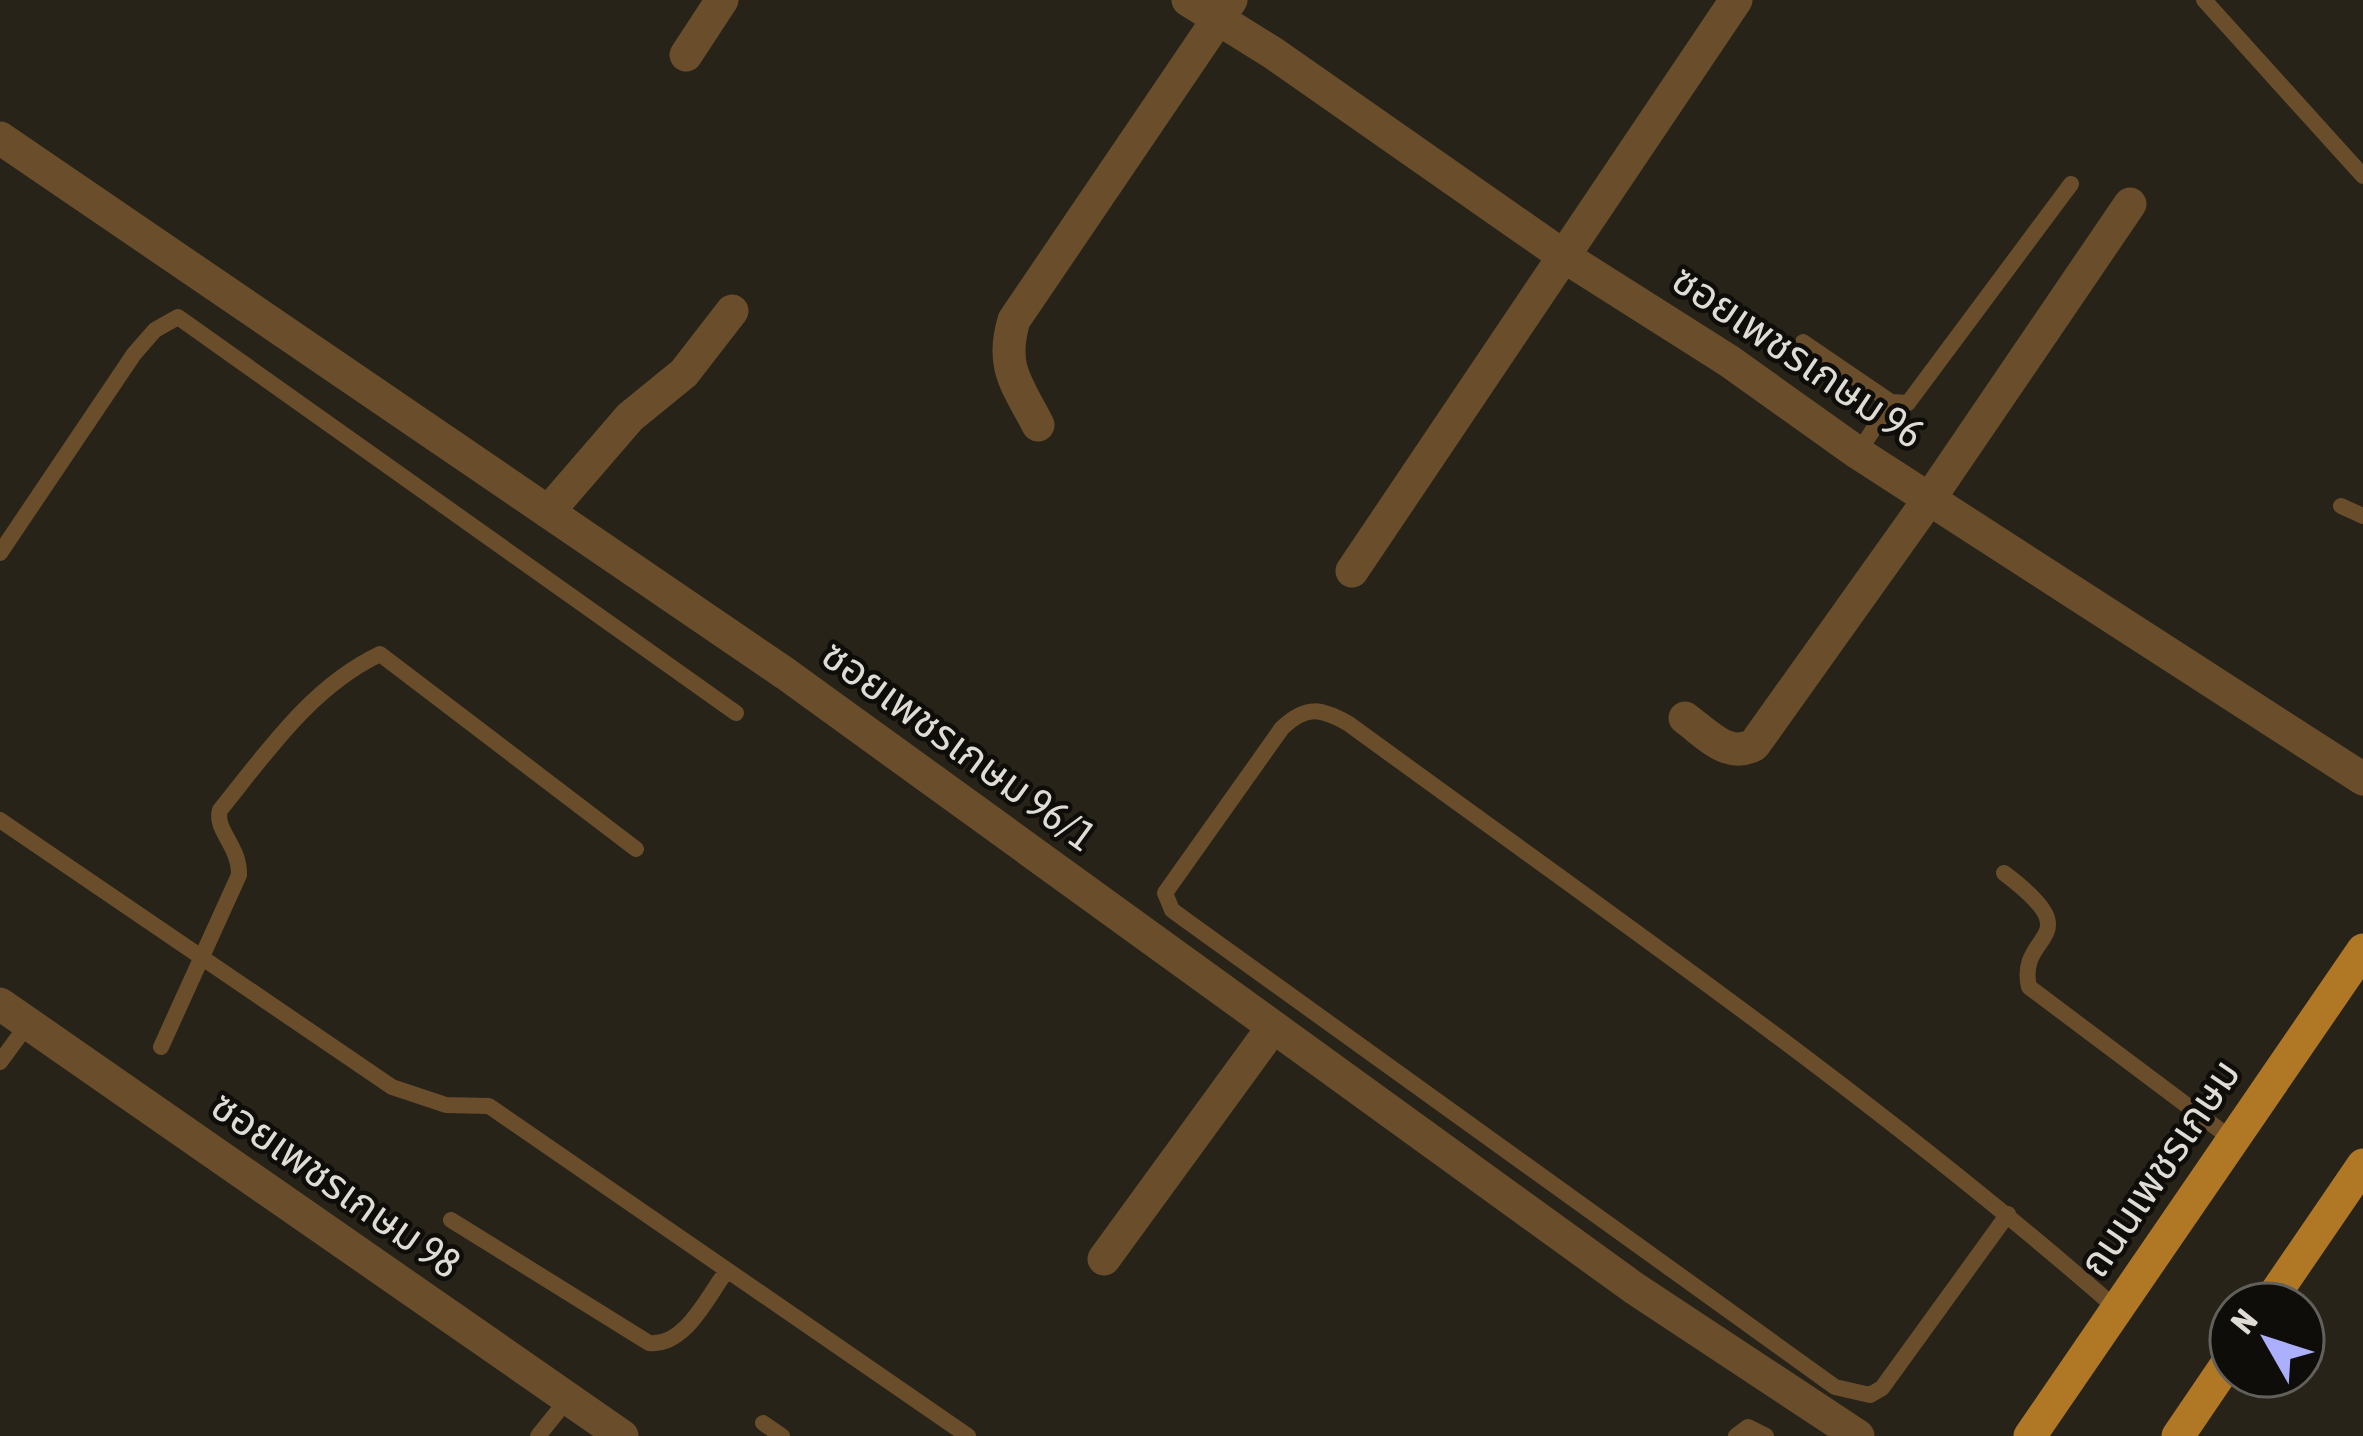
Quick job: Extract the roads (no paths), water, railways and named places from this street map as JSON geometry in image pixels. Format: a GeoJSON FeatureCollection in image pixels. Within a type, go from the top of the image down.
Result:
{"type":"FeatureCollection","features":[{"type":"Feature","properties":{"kind":"main road","name":"ถนนเพชรเกษม"},"geometry":{"type":"LineString","coordinates":[[2030,1436],[2363,950]]}},
{"type":"Feature","properties":{"kind":"main road"},"geometry":{"type":"LineString","coordinates":[[2284,1280],[2363,1165]]}},
{"type":"Feature","properties":{"kind":"main road"},"geometry":{"type":"LineString","coordinates":[[2178,1436],[2207,1393]]}},
{"type":"Feature","properties":{"kind":"street"},"geometry":{"type":"LineString","coordinates":[[686,55],[722,0]]}},
{"type":"Feature","properties":{"kind":"street","name":"ซอยเพชรเกษม 96"},"geometry":{"type":"LineString","coordinates":[[1188,0],[1224,10],[1273,53],[1565,257],[1729,361],[1858,453],[2363,778]]}},
{"type":"Feature","properties":{"kind":"street"},"geometry":{"type":"LineString","coordinates":[[1352,571],[1736,0]]}},
{"type":"Feature","properties":{"kind":"street"},"geometry":{"type":"LineString","coordinates":[[1038,425],[1008,367],[1006,352],[1014,320],[1224,10]]}},
{"type":"Feature","properties":{"kind":"street","name":"ซอยเพชรเกษม 96/1"},"geometry":{"type":"LineString","coordinates":[[0,138],[786,674],[1634,1288],[1858,1436]]}},
{"type":"Feature","properties":{"kind":"street"},"geometry":{"type":"LineString","coordinates":[[1685,718],[1730,751],[1754,745],[2130,204]]}},
{"type":"Feature","properties":{"kind":"street"},"geometry":{"type":"LineString","coordinates":[[548,512],[630,417],[684,374],[733,311]]}},
{"type":"Feature","properties":{"kind":"street","name":"ซอยเพชรเกษม 98"},"geometry":{"type":"LineString","coordinates":[[14,1014],[622,1436]]}},
{"type":"Feature","properties":{"kind":"street"},"geometry":{"type":"LineString","coordinates":[[1103,1259],[1273,1027]]}},
{"type":"Feature","properties":{"kind":"lane"},"geometry":{"type":"LineString","coordinates":[[2204,0],[2363,176]]}},
{"type":"Feature","properties":{"kind":"lane"},"geometry":{"type":"LineString","coordinates":[[1803,342],[1900,405],[1916,395],[2071,184]]}},
{"type":"Feature","properties":{"kind":"lane"},"geometry":{"type":"LineString","coordinates":[[0,553],[134,354],[155,330],[178,317],[736,713]]}},
{"type":"Feature","properties":{"kind":"lane"},"geometry":{"type":"LineString","coordinates":[[1858,453],[1891,402]]}},
{"type":"Feature","properties":{"kind":"lane"},"geometry":{"type":"LineString","coordinates":[[2341,506],[2363,516]]}},
{"type":"Feature","properties":{"kind":"lane"},"geometry":{"type":"LineString","coordinates":[[161,1047],[239,875],[239,859],[218,824],[220,810],[321,692],[350,669],[380,654],[636,849]]}},
{"type":"Feature","properties":{"kind":"lane"},"geometry":{"type":"LineString","coordinates":[[2008,1214],[1882,1388],[1870,1395],[1835,1387],[1172,910],[1165,893],[1282,728],[1304,710],[1324,710],[1760,1024],[2008,1214],[2116,1310]]}},
{"type":"Feature","properties":{"kind":"lane"},"geometry":{"type":"LineString","coordinates":[[0,820],[392,1087],[446,1105],[489,1106],[968,1436]]}},
{"type":"Feature","properties":{"kind":"lane"},"geometry":{"type":"LineString","coordinates":[[2004,873],[2033,895],[2048,916],[2047,933],[2027,970],[2029,987],[2233,1140]]}},
{"type":"Feature","properties":{"kind":"lane"},"geometry":{"type":"LineString","coordinates":[[0,1062],[14,1014]]}},
{"type":"Feature","properties":{"kind":"lane"},"geometry":{"type":"LineString","coordinates":[[451,1220],[649,1343],[671,1341],[680,1334],[726,1272]]}},
{"type":"Feature","properties":{"kind":"lane"},"geometry":{"type":"LineString","coordinates":[[538,1436],[567,1400]]}},
{"type":"Feature","properties":{"kind":"lane"},"geometry":{"type":"LineString","coordinates":[[763,1423],[782,1436]]}},
{"type":"Feature","properties":{"kind":"lane"},"geometry":{"type":"LineString","coordinates":[[1736,1436],[1748,1427],[1766,1436]]}}]}
